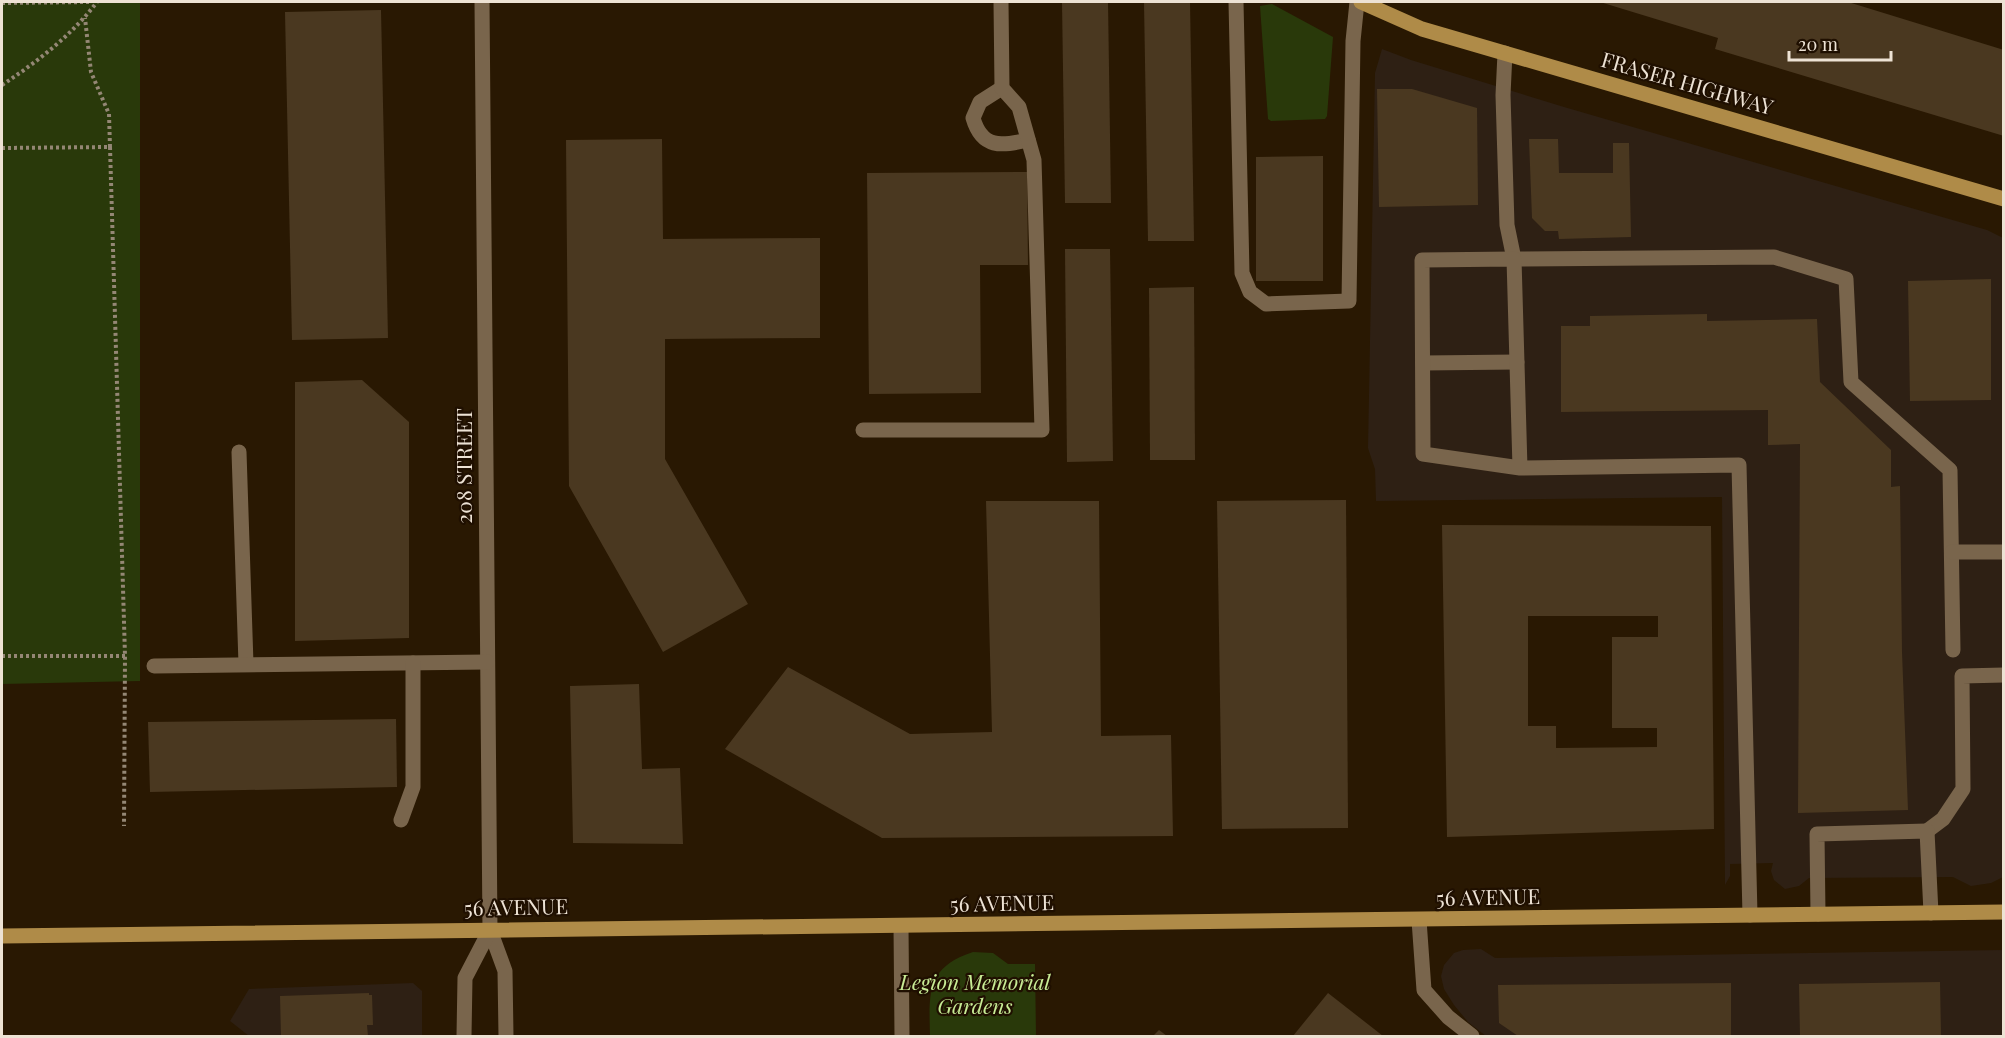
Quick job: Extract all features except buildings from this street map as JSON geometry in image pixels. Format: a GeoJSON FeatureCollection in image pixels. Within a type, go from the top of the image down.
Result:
{"type":"FeatureCollection","features":[{"type":"Feature","properties":{"kind":"main road","name":"FRASER HIGHWAY"},"geometry":{"type":"LineString","coordinates":[[1359,2],[1422,29],[2004,199]]}},
{"type":"Feature","properties":{"kind":"main road","name":"56 AVENUE"},"geometry":{"type":"LineString","coordinates":[[2,936],[2004,912]]}},
{"type":"Feature","properties":{"kind":"street","name":"208 STREET"},"geometry":{"type":"LineString","coordinates":[[482,2],[490,930],[505,971],[506,1036]]}},
{"type":"Feature","properties":{"kind":"street"},"geometry":{"type":"LineString","coordinates":[[863,430],[1041,430],[1034,160],[1019,107],[1002,88],[1001,2]]}},
{"type":"Feature","properties":{"kind":"street"},"geometry":{"type":"LineString","coordinates":[[1236,2],[1242,273],[1250,292],[1266,304],[1349,301],[1353,41],[1359,2]]}},
{"type":"Feature","properties":{"kind":"street"},"geometry":{"type":"LineString","coordinates":[[1505,53],[1503,95],[1507,225],[1514,259],[1520,468]]}},
{"type":"Feature","properties":{"kind":"street"},"geometry":{"type":"LineString","coordinates":[[1002,88],[980,102],[973,118],[977,132],[988,142],[1009,144],[1028,140]]}},
{"type":"Feature","properties":{"kind":"street"},"geometry":{"type":"LineString","coordinates":[[1750,915],[1739,465],[1520,468],[1423,454],[1422,260],[1774,257],[1846,279],[1851,382],[1950,470],[1953,650]]}},
{"type":"Feature","properties":{"kind":"street"},"geometry":{"type":"LineString","coordinates":[[1423,363],[1517,362]]}},
{"type":"Feature","properties":{"kind":"street"},"geometry":{"type":"LineString","coordinates":[[239,452],[246,664]]}},
{"type":"Feature","properties":{"kind":"street"},"geometry":{"type":"LineString","coordinates":[[1952,552],[2004,552]]}},
{"type":"Feature","properties":{"kind":"street"},"geometry":{"type":"LineString","coordinates":[[154,666],[487,662]]}},
{"type":"Feature","properties":{"kind":"street"},"geometry":{"type":"LineString","coordinates":[[401,820],[413,787],[413,663]]}},
{"type":"Feature","properties":{"kind":"street"},"geometry":{"type":"LineString","coordinates":[[1818,914],[1817,834],[1928,831],[1943,819],[1964,789],[1962,676],[2004,675]]}},
{"type":"Feature","properties":{"kind":"street"},"geometry":{"type":"LineString","coordinates":[[1928,831],[1931,913]]}},
{"type":"Feature","properties":{"kind":"street"},"geometry":{"type":"LineString","coordinates":[[1419,920],[1424,990],[1448,1017],[1472,1036]]}},
{"type":"Feature","properties":{"kind":"street"},"geometry":{"type":"LineString","coordinates":[[901,926],[902,1036]]}},
{"type":"Feature","properties":{"kind":"street","name":"208 STREET"},"geometry":{"type":"LineString","coordinates":[[464,1036],[465,978],[490,930]]}},
{"type":"Feature","properties":{"kind":"path"},"geometry":{"type":"LineString","coordinates":[[2,3],[89,2]]}},
{"type":"Feature","properties":{"kind":"path"},"geometry":{"type":"LineString","coordinates":[[2,85],[34,63],[85,18],[97,2]]}},
{"type":"Feature","properties":{"kind":"path"},"geometry":{"type":"LineString","coordinates":[[85,18],[91,72],[109,114],[125,656],[124,826]]}},
{"type":"Feature","properties":{"kind":"path"},"geometry":{"type":"LineString","coordinates":[[2,148],[110,147]]}},
{"type":"Feature","properties":{"kind":"path"},"geometry":{"type":"LineString","coordinates":[[2,656],[125,656]]}},
{"type":"Feature","properties":{"kind":"shaded area"},"geometry":{"type":"Polygon","coordinates":[[[1382,49],[1564,107],[1987,230],[2003,238],[2003,877],[1991,883],[1971,886],[1953,877],[1809,878],[1799,886],[1785,889],[1774,880],[1771,871],[1773,863],[1730,864],[1730,876],[1725,885],[1722,497],[1376,501],[1375,469],[1368,448],[1375,73],[1382,49]]]}},
{"type":"Feature","properties":{"kind":"shaded area"},"geometry":{"type":"Polygon","coordinates":[[[1481,949],[1495,958],[2003,950],[2003,1036],[1486,1036],[1468,1022],[1454,1005],[1444,989],[1441,976],[1444,965],[1454,953],[1481,949]]]}},
{"type":"Feature","properties":{"kind":"shaded area"},"geometry":{"type":"Polygon","coordinates":[[[413,983],[422,991],[422,1036],[249,1036],[230,1021],[249,989],[413,983]]]}},
{"type":"Feature","properties":{"kind":"green space"},"geometry":{"type":"Polygon","coordinates":[[[2,2],[140,2],[140,681],[2,684],[2,2]]]}},
{"type":"Feature","properties":{"kind":"green space"},"geometry":{"type":"Polygon","coordinates":[[[1272,4],[1333,37],[1325,119],[1271,121],[1268,119],[1260,6],[1272,4]]]}},
{"type":"Feature","properties":{"kind":"green space","name":"Legion Memorial Gardens"},"geometry":{"type":"Polygon","coordinates":[[[973,952],[993,953],[1008,964],[1035,964],[1036,1036],[930,1036],[931,995],[938,974],[958,958],[973,952]]]}}]}
